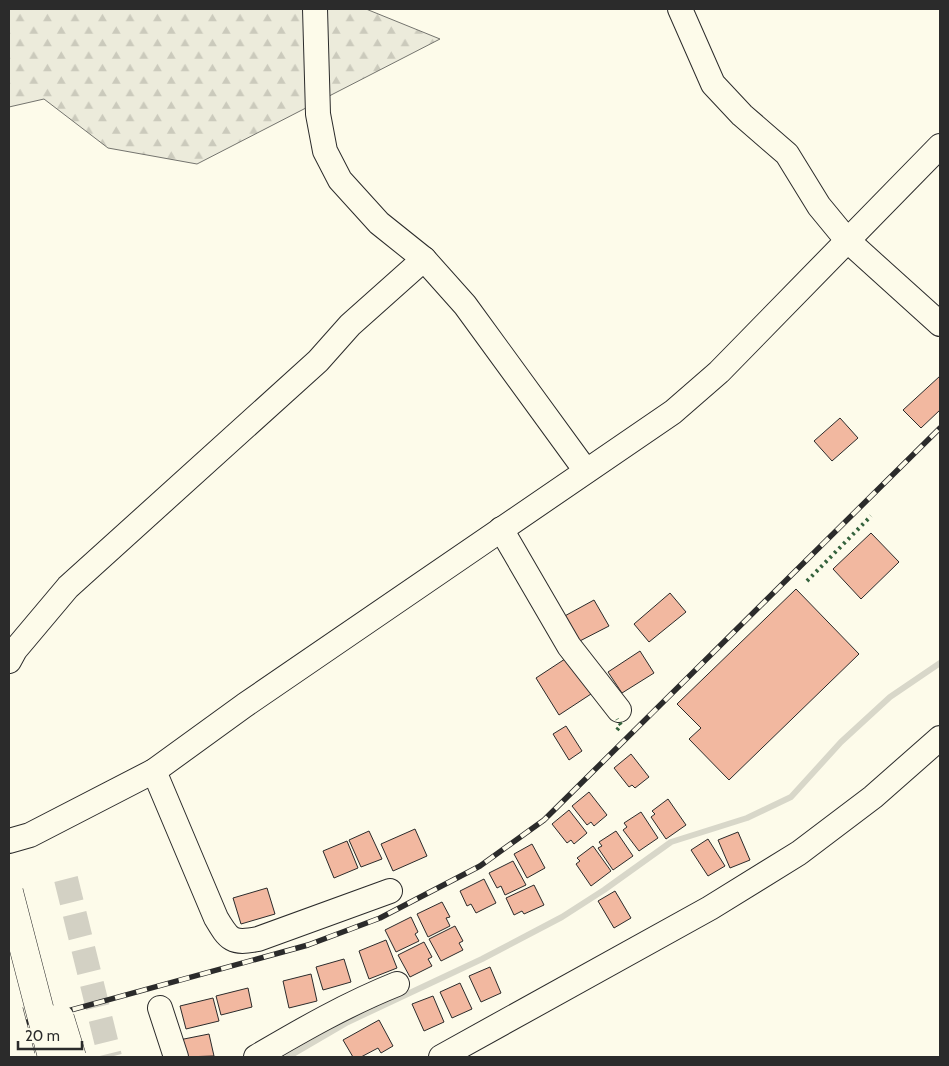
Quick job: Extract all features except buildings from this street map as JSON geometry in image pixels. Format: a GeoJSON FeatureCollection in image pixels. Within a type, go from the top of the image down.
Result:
{"type":"FeatureCollection","features":[{"type":"Feature","properties":{"kind":"highway"},"geometry":{"type":"LineString","coordinates":[[10,897],[52,1057]]}},
{"type":"Feature","properties":{"kind":"highway"},"geometry":{"type":"LineString","coordinates":[[10,897],[49,978],[72,1057]]}},
{"type":"Feature","properties":{"kind":"highway"},"geometry":{"type":"LineString","coordinates":[[9,1011],[21,1057]]}},
{"type":"Feature","properties":{"kind":"street"},"geometry":{"type":"LineString","coordinates":[[314,9],[318,114],[325,151],[340,180],[379,223],[424,258],[465,305],[586,471]]}},
{"type":"Feature","properties":{"kind":"street"},"geometry":{"type":"LineString","coordinates":[[680,9],[713,84],[742,115],[786,154],[819,206],[847,240],[940,324]]}},
{"type":"Feature","properties":{"kind":"street"},"geometry":{"type":"LineString","coordinates":[[9,841],[30,835],[154,771],[245,705],[673,412],[719,372],[940,146]]}},
{"type":"Feature","properties":{"kind":"street"},"geometry":{"type":"LineString","coordinates":[[9,660],[15,650],[68,588],[318,361],[350,325],[424,258]]}},
{"type":"Feature","properties":{"kind":"street"},"geometry":{"type":"LineString","coordinates":[[502,529],[569,646],[619,710]]}},
{"type":"Feature","properties":{"kind":"street"},"geometry":{"type":"LineString","coordinates":[[441,1057],[710,908],[799,853],[873,797],[940,738]]}},
{"type":"Feature","properties":{"kind":"street"},"geometry":{"type":"LineString","coordinates":[[154,771],[216,918],[227,937],[239,942],[258,939],[390,891]]}},
{"type":"Feature","properties":{"kind":"street"},"geometry":{"type":"LineString","coordinates":[[256,1057],[363,998],[397,984]]}},
{"type":"Feature","properties":{"kind":"street"},"geometry":{"type":"LineString","coordinates":[[160,1008],[176,1057]]}},
{"type":"Feature","properties":{"kind":"green space"},"geometry":{"type":"Polygon","coordinates":[[[9,9],[366,9],[440,39],[197,164],[108,148],[44,99],[9,107],[9,9]]]}},
{"type":"Feature","properties":{"kind":"waterway"},"geometry":{"type":"LineString","coordinates":[[288,1057],[348,1022],[482,959],[562,917],[604,890],[671,842],[747,818],[791,797],[841,742],[890,697],[940,663]]}},
{"type":"Feature","properties":{"kind":"tunnel"},"geometry":{"type":"LineString","coordinates":[[66,879],[110,1057]]}},
{"type":"Feature","properties":{"kind":"railway"},"geometry":{"type":"LineString","coordinates":[[9,1027],[308,945],[380,918],[480,866],[544,820],[940,428]]}},
{"type":"Feature","properties":{"kind":"hedge"},"geometry":{"type":"LineString","coordinates":[[807,581],[871,516]]}},
{"type":"Feature","properties":{"kind":"hedge"},"geometry":{"type":"LineString","coordinates":[[617,719],[621,725],[617,730]]}}]}
